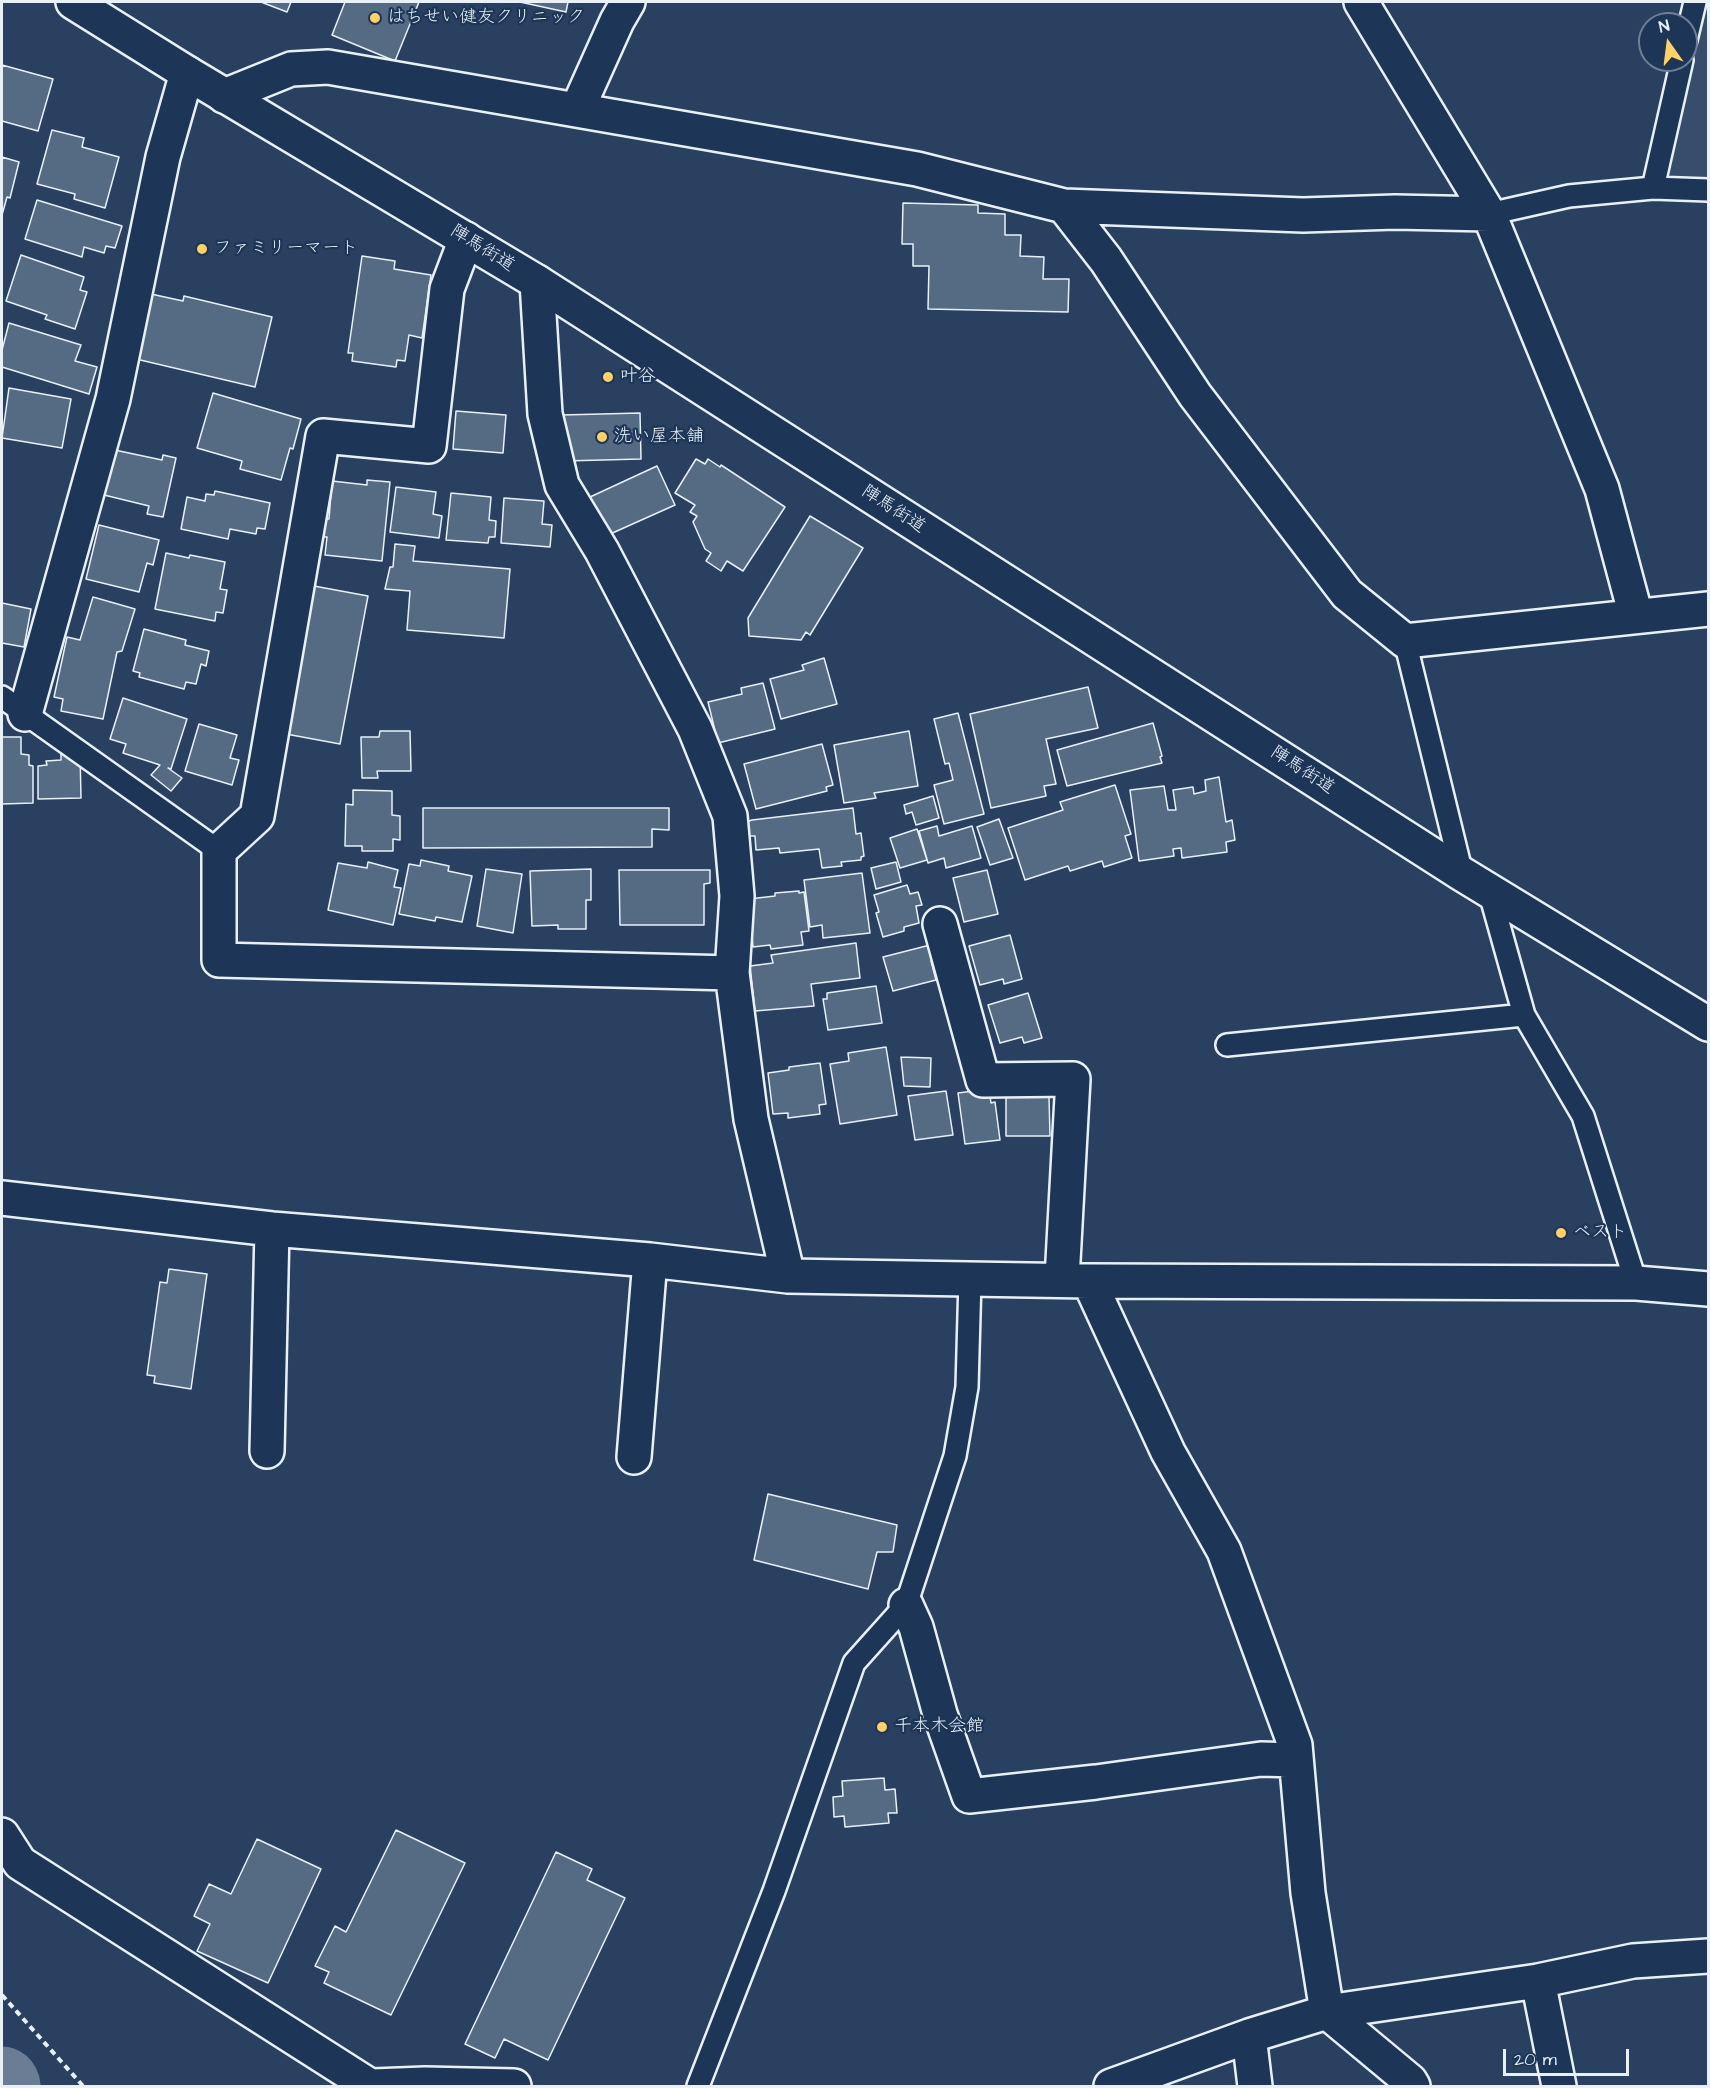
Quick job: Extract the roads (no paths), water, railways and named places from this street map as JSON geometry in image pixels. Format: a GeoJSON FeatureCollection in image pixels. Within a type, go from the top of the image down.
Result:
{"type":"FeatureCollection","features":[{"type":"Feature","properties":{"kind":"street","name":"陣馬街道"},"geometry":{"type":"LineString","coordinates":[[73,2],[224,96],[537,282],[1476,882],[1708,1024]]}},
{"type":"Feature","properties":{"kind":"street"},"geometry":{"type":"LineString","coordinates":[[577,110],[617,21],[628,2]]}},
{"type":"Feature","properties":{"kind":"street"},"geometry":{"type":"LineString","coordinates":[[1360,2],[1489,213],[1602,489],[1636,616]]}},
{"type":"Feature","properties":{"kind":"street"},"geometry":{"type":"LineString","coordinates":[[224,96],[291,69],[328,67],[917,169],[1065,206],[1303,214],[1489,213]]}},
{"type":"Feature","properties":{"kind":"street"},"geometry":{"type":"LineString","coordinates":[[13,705],[113,399],[164,157],[187,73]]}},
{"type":"Feature","properties":{"kind":"street"},"geometry":{"type":"LineString","coordinates":[[1065,206],[1106,260],[1195,395],[1347,594],[1406,641],[1708,609]]}},
{"type":"Feature","properties":{"kind":"street"},"geometry":{"type":"LineString","coordinates":[[466,239],[447,289],[429,446],[323,436],[257,816],[219,851],[219,960],[732,973]]}},
{"type":"Feature","properties":{"kind":"street"},"geometry":{"type":"LineString","coordinates":[[537,282],[545,414],[562,485],[602,550],[695,729],[730,816],[736,896],[732,973],[751,1119],[788,1276]]}},
{"type":"Feature","properties":{"kind":"street"},"geometry":{"type":"LineString","coordinates":[[940,924],[983,1080],[1073,1079],[1075,1280],[1224,1551],[1295,1744],[1308,1893],[1327,2012],[1410,2081],[1413,2086]]}},
{"type":"Feature","properties":{"kind":"street"},"geometry":{"type":"LineString","coordinates":[[2,1198],[272,1229],[650,1260],[788,1276],[1636,1283],[1708,1290]]}},
{"type":"Feature","properties":{"kind":"street"},"geometry":{"type":"LineString","coordinates":[[267,1451],[272,1229]]}},
{"type":"Feature","properties":{"kind":"street"},"geometry":{"type":"LineString","coordinates":[[634,1457],[650,1260]]}},
{"type":"Feature","properties":{"kind":"street"},"geometry":{"type":"LineString","coordinates":[[906,1605],[940,1714],[969,1796],[1096,1782],[1261,1759],[1296,1760]]}},
{"type":"Feature","properties":{"kind":"street"},"geometry":{"type":"LineString","coordinates":[[2,1835],[20,1863],[371,2086],[425,2084],[514,2086]]}},
{"type":"Feature","properties":{"kind":"street"},"geometry":{"type":"LineString","coordinates":[[1111,2086],[1249,2036],[1327,2012],[1538,1981],[1633,1961],[1708,1956]]}},
{"type":"Feature","properties":{"kind":"street"},"geometry":{"type":"LineString","coordinates":[[1538,1981],[1559,2086]]}},
{"type":"Feature","properties":{"kind":"street"},"geometry":{"type":"LineString","coordinates":[[1249,2036],[1255,2086]]}},
{"type":"Feature","properties":{"kind":"lane"},"geometry":{"type":"LineString","coordinates":[[1653,188],[1679,72]]}},
{"type":"Feature","properties":{"kind":"lane"},"geometry":{"type":"LineString","coordinates":[[1489,213],[1569,196],[1653,188],[1708,190]]}},
{"type":"Feature","properties":{"kind":"lane"},"geometry":{"type":"LineString","coordinates":[[1406,641],[1476,882],[1524,1015],[1582,1116],[1636,1283]]}},
{"type":"Feature","properties":{"kind":"lane"},"geometry":{"type":"LineString","coordinates":[[13,705],[219,851]]}},
{"type":"Feature","properties":{"kind":"lane"},"geometry":{"type":"LineString","coordinates":[[1227,1045],[1524,1015]]}},
{"type":"Feature","properties":{"kind":"lane"},"geometry":{"type":"LineString","coordinates":[[698,2086],[774,1891],[854,1663],[906,1605],[955,1456],[967,1387],[970,1279]]}},
{"type":"Feature","properties":{"kind":"place","name":"はちせい健友クリニック"},"geometry":{"type":"Point","coordinates":[375,18]}},
{"type":"Feature","properties":{"kind":"place","name":"ファミリーマート"},"geometry":{"type":"Point","coordinates":[202,249]}},
{"type":"Feature","properties":{"kind":"place","name":"叶谷"},"geometry":{"type":"Point","coordinates":[608,377]}},
{"type":"Feature","properties":{"kind":"place","name":"洗い屋本舗"},"geometry":{"type":"Point","coordinates":[602,437]}},
{"type":"Feature","properties":{"kind":"place","name":"ベスト"},"geometry":{"type":"Point","coordinates":[1561,1233]}},
{"type":"Feature","properties":{"kind":"place","name":"千本木会館"},"geometry":{"type":"Point","coordinates":[882,1727]}}]}
